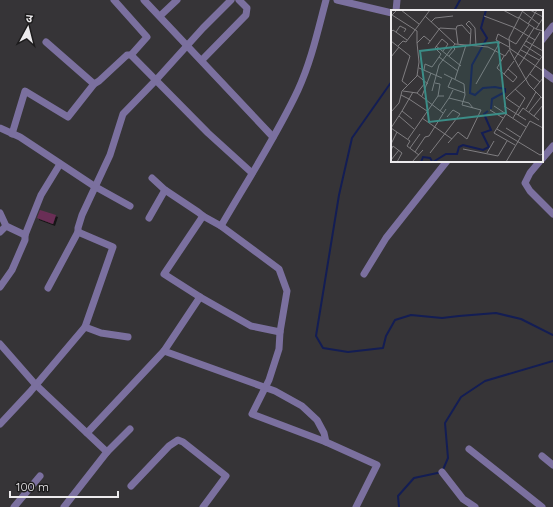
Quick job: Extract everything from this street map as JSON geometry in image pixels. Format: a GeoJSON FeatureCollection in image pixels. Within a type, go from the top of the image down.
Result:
{"type":"FeatureCollection","features":[{"type":"Feature","properties":{"kind":"street"},"geometry":{"type":"LineString","coordinates":[[12,134],[25,91],[68,117],[94,84],[127,54],[131,55],[147,37],[114,0]]}},
{"type":"Feature","properties":{"kind":"street"},"geometry":{"type":"LineString","coordinates":[[144,0],[273,137]]}},
{"type":"Feature","properties":{"kind":"street"},"geometry":{"type":"LineString","coordinates":[[160,16],[177,0]]}},
{"type":"Feature","properties":{"kind":"street"},"geometry":{"type":"LineString","coordinates":[[48,288],[78,232],[82,215],[94,186],[110,155],[123,114],[231,0]]}},
{"type":"Feature","properties":{"kind":"street"},"geometry":{"type":"LineString","coordinates":[[202,60],[211,49],[246,15],[247,8],[239,0]]}},
{"type":"Feature","properties":{"kind":"street"},"geometry":{"type":"LineString","coordinates":[[221,226],[273,137],[298,89],[314,45],[326,0]]}},
{"type":"Feature","properties":{"kind":"street"},"geometry":{"type":"LineString","coordinates":[[337,0],[356,2],[391,13]]}},
{"type":"Feature","properties":{"kind":"street"},"geometry":{"type":"LineString","coordinates":[[396,10],[398,0]]}},
{"type":"Feature","properties":{"kind":"street"},"geometry":{"type":"LineString","coordinates":[[543,39],[553,26]]}},
{"type":"Feature","properties":{"kind":"street"},"geometry":{"type":"LineString","coordinates":[[46,42],[94,84]]}},
{"type":"Feature","properties":{"kind":"street"},"geometry":{"type":"LineString","coordinates":[[131,55],[208,133],[252,173]]}},
{"type":"Feature","properties":{"kind":"street"},"geometry":{"type":"LineString","coordinates":[[543,72],[553,79]]}},
{"type":"Feature","properties":{"kind":"street"},"geometry":{"type":"LineString","coordinates":[[0,128],[20,137],[94,186],[130,206]]}},
{"type":"Feature","properties":{"kind":"street"},"geometry":{"type":"LineString","coordinates":[[543,157],[553,146]]}},
{"type":"Feature","properties":{"kind":"street"},"geometry":{"type":"LineString","coordinates":[[364,274],[386,238],[446,162]]}},
{"type":"Feature","properties":{"kind":"street"},"geometry":{"type":"LineString","coordinates":[[539,162],[530,173],[525,183],[530,191],[553,214]]}},
{"type":"Feature","properties":{"kind":"street"},"geometry":{"type":"LineString","coordinates":[[0,287],[12,270],[25,240],[25,235],[41,195],[60,164]]}},
{"type":"Feature","properties":{"kind":"street"},"geometry":{"type":"LineString","coordinates":[[152,178],[202,216],[221,226],[279,269],[287,291],[280,332],[279,349],[269,380],[252,414],[326,442],[377,465],[356,507]]}},
{"type":"Feature","properties":{"kind":"street"},"geometry":{"type":"LineString","coordinates":[[149,218],[166,190]]}},
{"type":"Feature","properties":{"kind":"street"},"geometry":{"type":"LineString","coordinates":[[0,213],[6,226],[25,235]]}},
{"type":"Feature","properties":{"kind":"street"},"geometry":{"type":"LineString","coordinates":[[202,216],[164,274],[200,297],[251,326],[280,332]]}},
{"type":"Feature","properties":{"kind":"street"},"geometry":{"type":"LineString","coordinates":[[0,232],[6,226]]}},
{"type":"Feature","properties":{"kind":"street"},"geometry":{"type":"LineString","coordinates":[[0,424],[30,392],[35,384],[85,327],[113,248],[78,232]]}},
{"type":"Feature","properties":{"kind":"street"},"geometry":{"type":"LineString","coordinates":[[86,433],[164,351],[200,297]]}},
{"type":"Feature","properties":{"kind":"street"},"geometry":{"type":"LineString","coordinates":[[85,327],[101,333],[128,337]]}},
{"type":"Feature","properties":{"kind":"street"},"geometry":{"type":"LineString","coordinates":[[0,344],[35,384],[107,452]]}},
{"type":"Feature","properties":{"kind":"street"},"geometry":{"type":"LineString","coordinates":[[164,351],[275,391],[302,406],[317,420],[324,432],[326,442]]}},
{"type":"Feature","properties":{"kind":"street"},"geometry":{"type":"LineString","coordinates":[[64,507],[107,452],[130,429]]}},
{"type":"Feature","properties":{"kind":"street"},"geometry":{"type":"LineString","coordinates":[[131,486],[169,446],[178,440],[183,442],[226,476],[203,507]]}},
{"type":"Feature","properties":{"kind":"street"},"geometry":{"type":"LineString","coordinates":[[469,449],[542,507]]}},
{"type":"Feature","properties":{"kind":"street"},"geometry":{"type":"LineString","coordinates":[[542,456],[553,465]]}},
{"type":"Feature","properties":{"kind":"street"},"geometry":{"type":"LineString","coordinates":[[442,472],[464,499],[475,507]]}},
{"type":"Feature","properties":{"kind":"street"},"geometry":{"type":"LineString","coordinates":[[14,507],[40,476]]}},
{"type":"Feature","properties":{"kind":"building"},"geometry":{"type":"Polygon","coordinates":[[[40,210],[56,215],[53,224],[37,218],[40,210]]]}},
{"type":"Feature","properties":{"kind":"waterway"},"geometry":{"type":"LineString","coordinates":[[455,10],[460,0]]}},
{"type":"Feature","properties":{"kind":"waterway"},"geometry":{"type":"LineString","coordinates":[[391,82],[352,138],[339,195],[316,336],[323,348],[348,352],[383,348],[386,336],[395,320],[411,315],[442,318],[496,313],[521,319],[553,335]]}},
{"type":"Feature","properties":{"kind":"waterway"},"geometry":{"type":"LineString","coordinates":[[399,507],[398,496],[414,478],[442,472],[448,458],[445,423],[461,397],[485,381],[553,361]]}}]}
